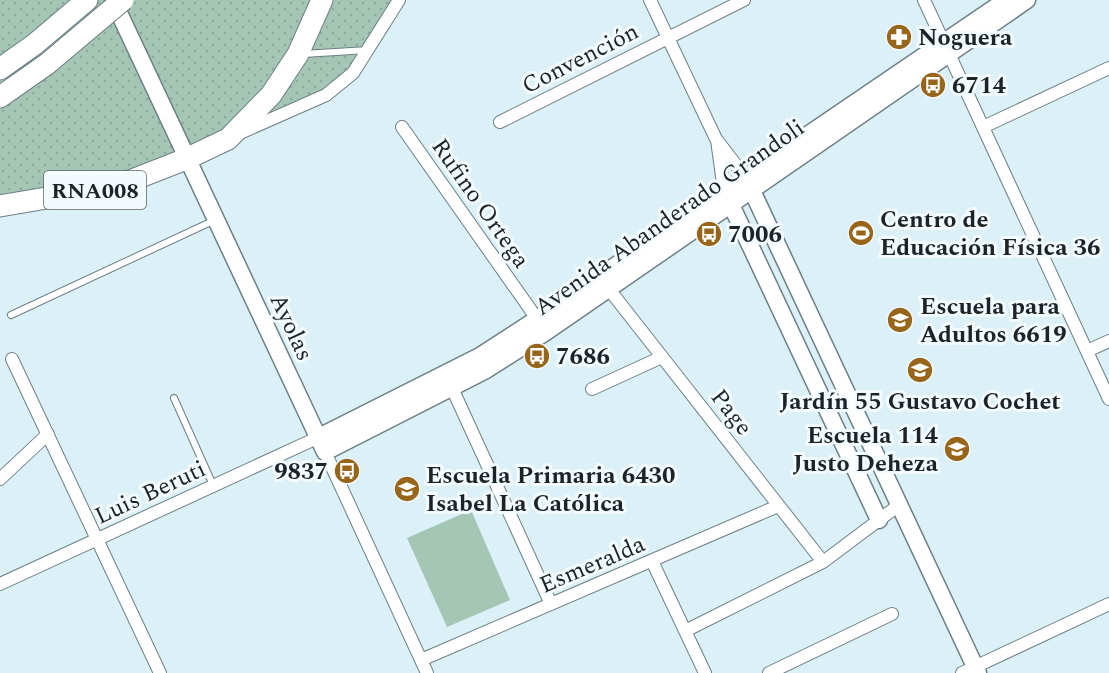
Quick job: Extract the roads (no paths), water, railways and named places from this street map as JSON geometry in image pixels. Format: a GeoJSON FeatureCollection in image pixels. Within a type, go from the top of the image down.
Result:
{"type":"FeatureCollection","features":[{"type":"Feature","properties":{"kind":"highway"},"geometry":{"type":"LineString","coordinates":[[0,69],[35,44],[87,0]]}},
{"type":"Feature","properties":{"kind":"highway"},"geometry":{"type":"LineString","coordinates":[[0,98],[47,64],[123,0]]}},
{"type":"Feature","properties":{"kind":"highway"},"geometry":{"type":"LineString","coordinates":[[186,159],[228,139],[271,95],[298,54],[322,0]]}},
{"type":"Feature","properties":{"kind":"highway","name":"RNA008"},"geometry":{"type":"LineString","coordinates":[[0,206],[117,186],[186,159]]}},
{"type":"Feature","properties":{"kind":"street","name":"Ayolas"},"geometry":{"type":"LineString","coordinates":[[113,0],[427,673]]}},
{"type":"Feature","properties":{"kind":"street"},"geometry":{"type":"LineString","coordinates":[[228,139],[326,95],[353,73],[399,0]]}},
{"type":"Feature","properties":{"kind":"street"},"geometry":{"type":"LineString","coordinates":[[650,0],[716,139],[748,183],[899,505],[972,671],[1109,604]]}},
{"type":"Feature","properties":{"kind":"street","name":"Convención"},"geometry":{"type":"LineString","coordinates":[[500,122],[744,0]]}},
{"type":"Feature","properties":{"kind":"street"},"geometry":{"type":"LineString","coordinates":[[924,0],[1109,399]]}},
{"type":"Feature","properties":{"kind":"street","name":"Avenida Abanderado Grandoli"},"geometry":{"type":"LineString","coordinates":[[321,445],[452,388],[486,370],[542,326],[946,47],[1006,0]]}},
{"type":"Feature","properties":{"kind":"street","name":"Avenida Abanderado Grandoli"},"geometry":{"type":"LineString","coordinates":[[946,47],[1027,0]]}},
{"type":"Feature","properties":{"kind":"street"},"geometry":{"type":"LineString","coordinates":[[983,127],[1109,68]]}},
{"type":"Feature","properties":{"kind":"street","name":"Rufino Ortega"},"geometry":{"type":"LineString","coordinates":[[402,127],[542,326]]}},
{"type":"Feature","properties":{"kind":"street"},"geometry":{"type":"LineString","coordinates":[[716,139],[728,197],[879,520]]}},
{"type":"Feature","properties":{"kind":"street","name":"Avenida Abanderado Grandoli"},"geometry":{"type":"LineString","coordinates":[[321,445],[608,288],[728,197]]}},
{"type":"Feature","properties":{"kind":"street","name":"Page"},"geometry":{"type":"LineString","coordinates":[[608,288],[823,562]]}},
{"type":"Feature","properties":{"kind":"street"},"geometry":{"type":"LineString","coordinates":[[1087,351],[1109,341]]}},
{"type":"Feature","properties":{"kind":"street"},"geometry":{"type":"LineString","coordinates":[[592,389],[662,357]]}},
{"type":"Feature","properties":{"kind":"street"},"geometry":{"type":"LineString","coordinates":[[12,359],[160,673]]}},
{"type":"Feature","properties":{"kind":"street"},"geometry":{"type":"LineString","coordinates":[[452,388],[552,604]]}},
{"type":"Feature","properties":{"kind":"street"},"geometry":{"type":"LineString","coordinates":[[0,479],[48,434]]}},
{"type":"Feature","properties":{"kind":"street","name":"Luis Beruti"},"geometry":{"type":"LineString","coordinates":[[0,584],[213,486],[321,445]]}},
{"type":"Feature","properties":{"kind":"street"},"geometry":{"type":"LineString","coordinates":[[685,630],[823,562],[899,505]]}},
{"type":"Feature","properties":{"kind":"street","name":"Esmeralda"},"geometry":{"type":"LineString","coordinates":[[421,660],[778,506]]}},
{"type":"Feature","properties":{"kind":"street"},"geometry":{"type":"LineString","coordinates":[[651,561],[705,673]]}},
{"type":"Feature","properties":{"kind":"street"},"geometry":{"type":"LineString","coordinates":[[769,673],[892,614]]}},
{"type":"Feature","properties":{"kind":"lane"},"geometry":{"type":"LineString","coordinates":[[298,54],[369,50]]}},
{"type":"Feature","properties":{"kind":"lane"},"geometry":{"type":"LineString","coordinates":[[10,315],[215,220]]}},
{"type":"Feature","properties":{"kind":"lane"},"geometry":{"type":"LineString","coordinates":[[174,398],[213,486]]}},
{"type":"Feature","properties":{"kind":"place","name":"Noguera"},"geometry":{"type":"Point","coordinates":[899,37]}},
{"type":"Feature","properties":{"kind":"place","name":"6714"},"geometry":{"type":"Point","coordinates":[933,85]}},
{"type":"Feature","properties":{"kind":"place","name":"Centro de Educación Física 36"},"geometry":{"type":"Point","coordinates":[861,233]}},
{"type":"Feature","properties":{"kind":"place","name":"7006"},"geometry":{"type":"Point","coordinates":[709,234]}},
{"type":"Feature","properties":{"kind":"place","name":"Escuela para Adultos 6619"},"geometry":{"type":"Point","coordinates":[900,320]}},
{"type":"Feature","properties":{"kind":"place","name":"7686"},"geometry":{"type":"Point","coordinates":[537,356]}},
{"type":"Feature","properties":{"kind":"place","name":"Jardín 55 Gustavo Cochet"},"geometry":{"type":"Point","coordinates":[920,370]}},
{"type":"Feature","properties":{"kind":"place","name":"Escuela 114 Justo Deheza"},"geometry":{"type":"Point","coordinates":[957,449]}},
{"type":"Feature","properties":{"kind":"place","name":"9837"},"geometry":{"type":"Point","coordinates":[347,471]}},
{"type":"Feature","properties":{"kind":"place","name":"Escuela Primaria 6430 Isabel La Católica"},"geometry":{"type":"Point","coordinates":[407,489]}}]}
